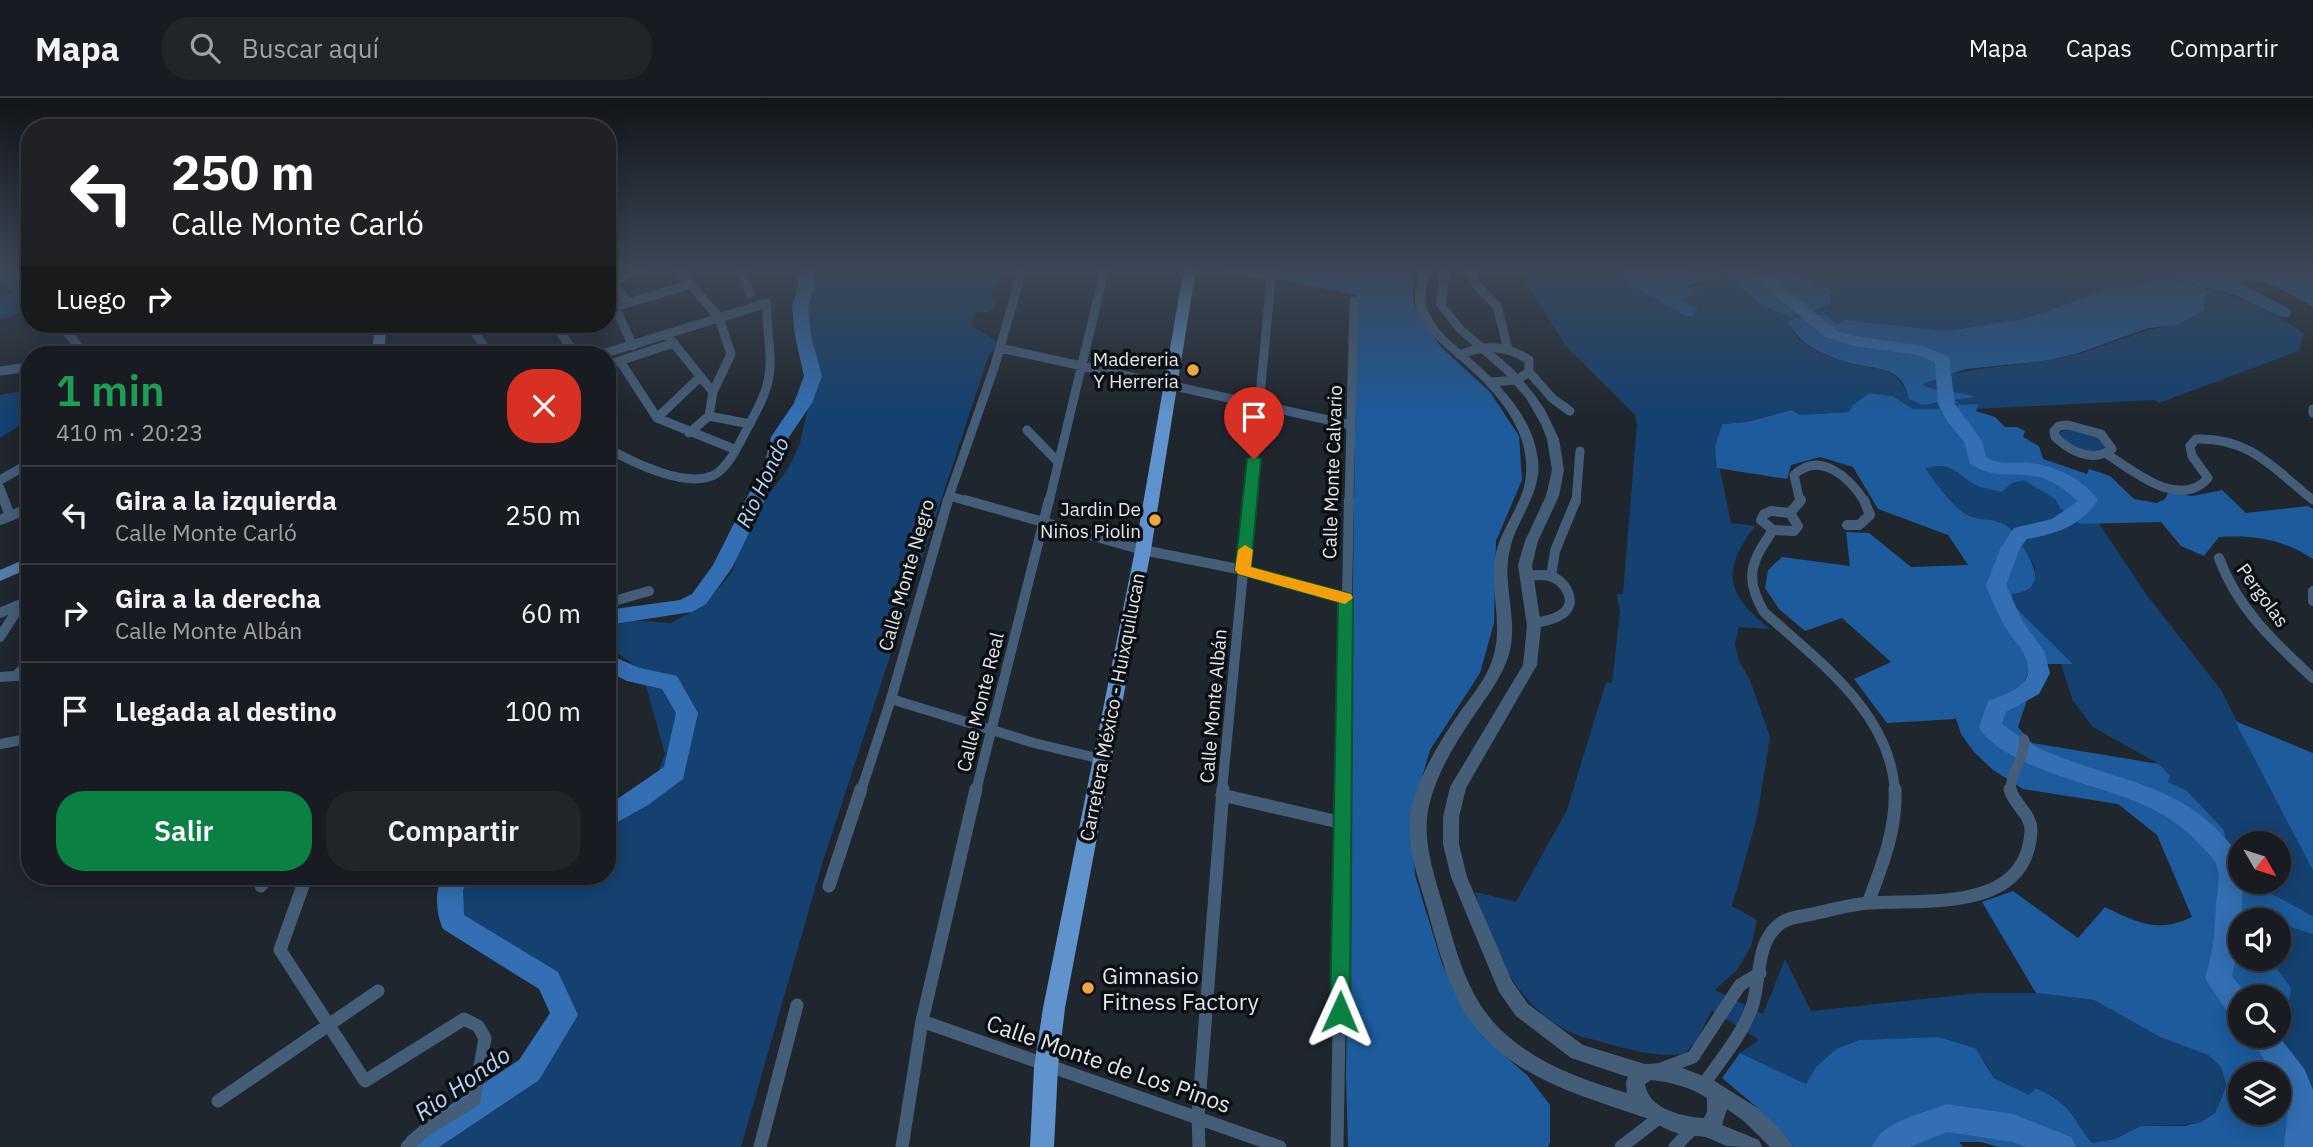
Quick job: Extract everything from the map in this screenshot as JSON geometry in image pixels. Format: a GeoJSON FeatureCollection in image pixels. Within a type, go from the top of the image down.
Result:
{"type":"FeatureCollection","features":[{"type":"Feature","properties":{"kind":"main road","name":"Carretera México - Huixquilucan"},"geometry":{"type":"LineString","coordinates":[[1042,1147],[1046,1067],[1054,1008],[1143,550],[1181,317]]}},
{"type":"Feature","properties":{"kind":"main road"},"geometry":{"type":"LineString","coordinates":[[0,576],[21,566]]}},
{"type":"Feature","properties":{"kind":"street"},"geometry":{"type":"LineString","coordinates":[[616,317],[633,346]]}},
{"type":"Feature","properties":{"kind":"street"},"geometry":{"type":"LineString","coordinates":[[616,350],[722,317]]}},
{"type":"Feature","properties":{"kind":"street"},"geometry":{"type":"LineString","coordinates":[[616,452],[665,474],[703,479],[717,474],[766,397],[770,366],[766,317]]}},
{"type":"Feature","properties":{"kind":"street","name":"Calle Monte Negro"},"geometry":{"type":"LineString","coordinates":[[829,886],[891,699],[949,496],[1009,317]]}},
{"type":"Feature","properties":{"kind":"street","name":"Calle Monte Real"},"geometry":{"type":"LineString","coordinates":[[902,1147],[922,1021],[990,729],[1044,523],[1093,317]]}},
{"type":"Feature","properties":{"kind":"street","name":"Calle Monte Albán"},"geometry":{"type":"LineString","coordinates":[[1199,1147],[1198,1116],[1222,795],[1267,317]]}},
{"type":"Feature","properties":{"kind":"street","name":"Calle Monte Calvario"},"geometry":{"type":"LineString","coordinates":[[1337,1147],[1354,317]]}},
{"type":"Feature","properties":{"kind":"street"},"geometry":{"type":"LineString","coordinates":[[1427,317],[1434,331],[1491,382],[1519,419],[1532,460],[1533,478],[1529,496],[1503,547],[1500,564],[1507,613],[1507,637],[1501,657],[1492,680],[1449,741],[1423,797],[1417,824],[1421,860],[1466,996],[1485,1026],[1511,1050],[1540,1070],[1575,1087],[1752,1147]]}},
{"type":"Feature","properties":{"kind":"street"},"geometry":{"type":"LineString","coordinates":[[1450,317],[1459,330],[1480,347],[1570,411]]}},
{"type":"Feature","properties":{"kind":"street"},"geometry":{"type":"LineString","coordinates":[[1500,317],[1508,349]]}},
{"type":"Feature","properties":{"kind":"street"},"geometry":{"type":"LineString","coordinates":[[690,433],[709,416],[713,392],[731,354],[719,318]]}},
{"type":"Feature","properties":{"kind":"street"},"geometry":{"type":"LineString","coordinates":[[667,335],[713,392]]}},
{"type":"Feature","properties":{"kind":"street"},"geometry":{"type":"LineString","coordinates":[[616,362],[674,343]]}},
{"type":"Feature","properties":{"kind":"street"},"geometry":{"type":"LineString","coordinates":[[1460,355],[1480,347],[1508,349],[1529,360],[1523,376],[1549,426],[1558,469],[1549,508],[1527,553],[1526,575],[1536,644],[1530,665],[1458,787],[1451,817],[1451,844],[1459,877],[1505,986],[1522,1010],[1578,1052],[1649,1072],[1684,1076],[1710,1088],[1740,1104],[1765,1125],[1783,1147]]}},
{"type":"Feature","properties":{"kind":"street"},"geometry":{"type":"LineString","coordinates":[[1000,348],[1351,425]]}},
{"type":"Feature","properties":{"kind":"street"},"geometry":{"type":"LineString","coordinates":[[620,361],[657,418],[734,449]]}},
{"type":"Feature","properties":{"kind":"street"},"geometry":{"type":"LineString","coordinates":[[0,371],[21,368]]}},
{"type":"Feature","properties":{"kind":"street"},"geometry":{"type":"LineString","coordinates":[[1491,382],[1523,376]]}},
{"type":"Feature","properties":{"kind":"street"},"geometry":{"type":"LineString","coordinates":[[657,418],[700,377]]}},
{"type":"Feature","properties":{"kind":"street"},"geometry":{"type":"LineString","coordinates":[[709,416],[750,425]]}},
{"type":"Feature","properties":{"kind":"street"},"geometry":{"type":"LineString","coordinates":[[2107,454],[2112,449],[2110,443],[2093,430],[2068,425],[2059,426],[2054,431],[2055,437],[2072,450],[2098,456],[2107,454],[2155,484],[2194,492],[2203,487],[2208,478],[2192,456],[2190,446],[2196,439],[2222,440],[2259,453],[2313,500]]}},
{"type":"Feature","properties":{"kind":"street"},"geometry":{"type":"LineString","coordinates":[[1027,430],[1058,462]]}},
{"type":"Feature","properties":{"kind":"street"},"geometry":{"type":"LineString","coordinates":[[1551,576],[1555,551],[1576,503],[1580,452]]}},
{"type":"Feature","properties":{"kind":"street"},"geometry":{"type":"LineString","coordinates":[[1790,513],[1798,526],[1794,531],[1773,530],[1761,520],[1764,514],[1779,511],[1790,513],[1799,507],[1802,501],[1794,475],[1797,470],[1807,466],[1820,466],[1847,477],[1856,486],[1869,509],[1870,515],[1865,521],[1847,526]]}},
{"type":"Feature","properties":{"kind":"street"},"geometry":{"type":"LineString","coordinates":[[0,480],[21,467]]}},
{"type":"Feature","properties":{"kind":"street"},"geometry":{"type":"LineString","coordinates":[[0,488],[10,516]]}},
{"type":"Feature","properties":{"kind":"street"},"geometry":{"type":"LineString","coordinates":[[949,496],[1143,550],[1243,570],[1346,598]]}},
{"type":"Feature","properties":{"kind":"street"},"geometry":{"type":"LineString","coordinates":[[0,520],[21,514]]}},
{"type":"Feature","properties":{"kind":"street"},"geometry":{"type":"LineString","coordinates":[[1773,530],[1756,555],[1751,569],[1753,596],[1764,612],[1857,698],[1874,721],[1895,771],[1897,811],[1882,872],[1868,903]]}},
{"type":"Feature","properties":{"kind":"street","name":"Pergolas"},"geometry":{"type":"LineString","coordinates":[[2219,558],[2224,576],[2242,601],[2274,640],[2313,678]]}},
{"type":"Feature","properties":{"kind":"street"},"geometry":{"type":"LineString","coordinates":[[1526,575],[1551,576],[1566,588],[1570,604],[1560,616],[1535,623]]}},
{"type":"Feature","properties":{"kind":"street"},"geometry":{"type":"LineString","coordinates":[[616,600],[649,591]]}},
{"type":"Feature","properties":{"kind":"street"},"geometry":{"type":"LineString","coordinates":[[2313,591],[2313,601]]}},
{"type":"Feature","properties":{"kind":"street"},"geometry":{"type":"LineString","coordinates":[[0,613],[21,604]]}},
{"type":"Feature","properties":{"kind":"street"},"geometry":{"type":"LineString","coordinates":[[0,637],[21,608]]}},
{"type":"Feature","properties":{"kind":"street"},"geometry":{"type":"LineString","coordinates":[[17,675],[21,671]]}},
{"type":"Feature","properties":{"kind":"street"},"geometry":{"type":"LineString","coordinates":[[0,677],[21,675]]}},
{"type":"Feature","properties":{"kind":"street"},"geometry":{"type":"LineString","coordinates":[[891,699],[1101,759]]}},
{"type":"Feature","properties":{"kind":"street"},"geometry":{"type":"LineString","coordinates":[[0,744],[21,740]]}},
{"type":"Feature","properties":{"kind":"street"},"geometry":{"type":"LineString","coordinates":[[1675,1147],[1700,1128],[1712,1126],[1718,1110],[1710,1088],[1755,999],[1762,950],[1771,931],[1783,921],[1868,903],[1967,897],[2009,882],[2022,868],[2029,853],[2030,820],[2017,804],[2010,788],[2012,775],[2025,749]]}},
{"type":"Feature","properties":{"kind":"street"},"geometry":{"type":"LineString","coordinates":[[1222,795],[1343,823]]}},
{"type":"Feature","properties":{"kind":"street"},"geometry":{"type":"LineString","coordinates":[[303,885],[280,950],[365,1081],[464,1019],[478,1026],[485,1038],[477,1066],[474,1100],[423,1132],[407,1147]]}},
{"type":"Feature","properties":{"kind":"street"},"geometry":{"type":"LineString","coordinates":[[1654,1113],[1641,1102],[1635,1084],[1649,1072],[1693,1057],[1740,985],[1760,973]]}},
{"type":"Feature","properties":{"kind":"street"},"geometry":{"type":"LineString","coordinates":[[218,1101],[378,991]]}},
{"type":"Feature","properties":{"kind":"street"},"geometry":{"type":"LineString","coordinates":[[760,1147],[797,1005]]}},
{"type":"Feature","properties":{"kind":"street","name":"Calle Monte de Los Pinos"},"geometry":{"type":"LineString","coordinates":[[922,1021],[1046,1067],[1198,1116],[1280,1147]]}},
{"type":"Feature","properties":{"kind":"street"},"geometry":{"type":"LineString","coordinates":[[1620,1147],[1654,1113]]}},
{"type":"Feature","properties":{"kind":"shaded area"},"geometry":{"type":"Polygon","coordinates":[[[806,317],[974,317],[972,326],[1000,343],[989,354],[822,864],[741,1147],[430,1147],[536,1075],[574,1014],[557,975],[461,916],[459,887],[616,885],[616,819],[647,801],[665,754],[642,671],[616,652],[616,619],[671,623],[704,605],[732,572],[749,521],[789,467],[800,443],[817,368],[806,317]]]}},
{"type":"Feature","properties":{"kind":"shaded area"},"geometry":{"type":"Polygon","coordinates":[[[1357,317],[1422,317],[1441,347],[1490,392],[1519,436],[1522,480],[1496,541],[1494,623],[1480,673],[1430,750],[1412,811],[1415,875],[1442,964],[1482,1036],[1527,1075],[1550,1105],[1550,1142],[1548,1147],[1348,1147],[1346,1075],[1357,317]]]}},
{"type":"Feature","properties":{"kind":"shaded area"},"geometry":{"type":"Polygon","coordinates":[[[1548,317],[1810,317],[1787,322],[1800,340],[1819,352],[1849,363],[1885,370],[1896,377],[1907,391],[1953,400],[1973,397],[1929,389],[1921,384],[1978,369],[2074,355],[2150,330],[2177,325],[2175,317],[2278,317],[2304,334],[2299,351],[2159,403],[2155,400],[1976,409],[1977,404],[1913,409],[1893,396],[1869,393],[1853,405],[1850,412],[1800,415],[1792,410],[1747,422],[1722,424],[1715,446],[1731,523],[1755,526],[1737,557],[1733,582],[1745,605],[1770,629],[1739,627],[1735,644],[1739,661],[1750,680],[1770,737],[1757,817],[1732,906],[1757,920],[1751,946],[1737,970],[1715,990],[1763,1014],[1785,959],[1811,1011],[1980,993],[2036,993],[2094,1000],[2160,1037],[2208,1055],[2221,1067],[2226,1085],[2215,1113],[2201,1122],[2141,1126],[2115,1139],[2092,1143],[2070,1111],[2058,1100],[2037,1088],[2030,1096],[1994,1078],[1986,1063],[1938,1037],[1859,1040],[1836,1049],[1817,1067],[1806,1084],[1740,1053],[1759,1040],[1712,1010],[1697,1039],[1685,1054],[1654,1054],[1574,1034],[1546,1016],[1517,987],[1497,951],[1475,892],[1516,902],[1567,810],[1606,682],[1612,683],[1620,612],[1617,594],[1623,594],[1637,424],[1635,415],[1565,345],[1548,317]]]}},
{"type":"Feature","properties":{"kind":"shaded area"},"geometry":{"type":"Polygon","coordinates":[[[1791,317],[1828,317],[1836,324],[1845,320],[1947,331],[2030,317],[2191,317],[2177,325],[2148,328],[2076,354],[2044,361],[1966,369],[1922,384],[1975,397],[1954,400],[1961,405],[1978,404],[1976,411],[1995,417],[2005,427],[2017,427],[2025,431],[2023,437],[2039,446],[2043,459],[2087,474],[2089,469],[2110,476],[2134,499],[2157,503],[2165,499],[2168,493],[2193,496],[2222,490],[2246,513],[2308,506],[2313,509],[2313,559],[2279,543],[2245,537],[2219,537],[2204,556],[2181,546],[2161,522],[2080,524],[2060,508],[2055,499],[2024,480],[2012,483],[2002,492],[1980,487],[1944,466],[1926,468],[1943,492],[1964,513],[1974,518],[1996,521],[2013,532],[2032,562],[2035,576],[2030,588],[2012,594],[2014,606],[2073,664],[2042,664],[2030,669],[2024,683],[2028,697],[2018,727],[2032,743],[2159,764],[2170,776],[2168,782],[2186,790],[2224,830],[2228,849],[2228,894],[2270,894],[2313,916],[2313,934],[2291,928],[2291,908],[2228,908],[2228,971],[2279,971],[2289,985],[2228,985],[2228,1048],[2273,1048],[2283,1062],[2228,1062],[2228,1125],[2291,1125],[2291,1074],[2303,1100],[2313,1105],[2313,1147],[1998,1147],[1981,1142],[1959,1142],[1963,1147],[1793,1147],[1760,1110],[1722,1078],[1740,1053],[1806,1084],[1816,1067],[1836,1049],[1859,1040],[1938,1037],[1975,1048],[1994,1078],[2029,1095],[2036,1088],[2058,1100],[2070,1111],[2092,1143],[2115,1139],[2141,1126],[2184,1126],[2201,1122],[2215,1113],[2226,1085],[2221,1067],[2208,1055],[2160,1037],[2094,1000],[2036,993],[1982,902],[2013,891],[2078,938],[2105,907],[2147,924],[2168,925],[2180,922],[2192,917],[2157,835],[2118,804],[2023,789],[1993,770],[1974,752],[1961,734],[1956,719],[1887,723],[1854,679],[1891,662],[1842,618],[1805,631],[1779,609],[1765,588],[1768,570],[1782,557],[1850,566],[1846,532],[1869,533],[1911,567],[1968,565],[1948,535],[1878,509],[1853,467],[1820,457],[1791,465],[1787,479],[1717,468],[1715,446],[1722,424],[1747,422],[1792,410],[1800,415],[1849,412],[1853,405],[1869,393],[1893,396],[1913,409],[1959,405],[1952,400],[1923,405],[1909,399],[1906,388],[1895,375],[1881,369],[1843,361],[1813,348],[1801,340],[1787,322],[1794,318],[1791,317]]]}},
{"type":"Feature","properties":{"kind":"shaded area"},"geometry":{"type":"Polygon","coordinates":[[[1827,317],[2030,317],[1947,331],[1845,320],[1836,324],[1827,317]]]}},
{"type":"Feature","properties":{"kind":"shaded area"},"geometry":{"type":"Polygon","coordinates":[[[21,392],[21,425],[0,438],[0,395],[21,392]]]}},
{"type":"Feature","properties":{"kind":"shaded area"},"geometry":{"type":"Polygon","coordinates":[[[2071,428],[2100,437],[2106,448],[2102,451],[2085,452],[2060,438],[2059,433],[2071,428]]]}},
{"type":"Feature","properties":{"kind":"shaded area"},"geometry":{"type":"Polygon","coordinates":[[[1944,464],[1963,473],[1979,486],[2024,479],[2055,499],[2060,508],[2088,522],[2098,522],[2146,594],[2221,690],[2313,871],[2313,916],[2270,894],[2291,894],[2291,831],[2228,831],[2228,849],[2224,830],[2186,790],[2168,782],[2159,764],[2093,727],[2073,701],[2061,664],[2072,663],[2014,606],[2012,594],[2034,584],[2035,566],[2009,527],[1998,521],[1978,519],[1963,513],[1929,477],[1926,467],[1944,464]]]}},
{"type":"Feature","properties":{"kind":"shaded area"},"geometry":{"type":"Polygon","coordinates":[[[2235,721],[2313,753],[2313,871],[2310,865],[2235,721]]]}},
{"type":"Feature","properties":{"kind":"shaded area"},"geometry":{"type":"Polygon","coordinates":[[[2291,928],[2313,934],[2313,1105],[2303,1100],[2291,1074],[2291,1062],[2283,1062],[2273,1048],[2291,1048],[2291,985],[2282,985],[2276,971],[2291,971],[2291,928]]]}},
{"type":"Feature","properties":{"kind":"waterway","name":"Rio Hondo"},"geometry":{"type":"LineString","coordinates":[[616,617],[685,607],[699,599],[722,568],[774,462],[780,437],[803,403],[813,376],[801,317]]}},
{"type":"Feature","properties":{"kind":"waterway"},"geometry":{"type":"LineString","coordinates":[[1811,317],[1831,334],[1854,341],[1922,351],[1943,361],[1946,404],[1973,441],[1977,460],[2000,470],[2027,469],[2050,474],[2088,500],[2076,514],[2059,524],[2021,533],[2011,547],[1996,585],[2014,625],[2033,651],[2039,673],[2036,681],[2024,694],[1996,707],[1990,727],[2016,747],[2045,761],[2141,792],[2171,806],[2197,824],[2220,850],[2231,873],[2227,942],[2218,978],[2228,991]]}},
{"type":"Feature","properties":{"kind":"waterway","name":"Rio Hondo"},"geometry":{"type":"LineString","coordinates":[[616,666],[635,675],[669,682],[687,713],[675,772],[616,813]]}},
{"type":"Feature","properties":{"kind":"waterway","name":"Rio Hondo"},"geometry":{"type":"LineString","coordinates":[[417,1147],[436,1131],[529,1070],[564,1015],[549,981],[452,921],[452,885]]}},
{"type":"Feature","properties":{"kind":"waterway"},"geometry":{"type":"LineString","coordinates":[[2272,1048],[2295,1080],[2303,1100],[2299,1147]]}},
{"type":"Feature","properties":{"kind":"waterway"},"geometry":{"type":"LineString","coordinates":[[1887,1147],[1899,1137],[1947,1118],[2013,1128],[2061,1147]]}},
{"type":"Feature","properties":{"kind":"slow traffic"},"geometry":{"type":"LineString","coordinates":[[1245,550],[1243,570],[1345,598]]}},
{"type":"Feature","properties":{"kind":"place","name":"Madereria Y Herreria"},"geometry":{"type":"Point","coordinates":[1193,370]}},
{"type":"Feature","properties":{"kind":"place","name":"Jardin De Niños Piolin"},"geometry":{"type":"Point","coordinates":[1155,520]}},
{"type":"Feature","properties":{"kind":"place","name":"Gimnasio Fitness Factory"},"geometry":{"type":"Point","coordinates":[1088,988]}},
{"type":"Feature","properties":{"kind":"route"},"geometry":{"type":"LineString","coordinates":[[1254,459],[1243,570],[1346,598],[1340,1012]]}}]}
